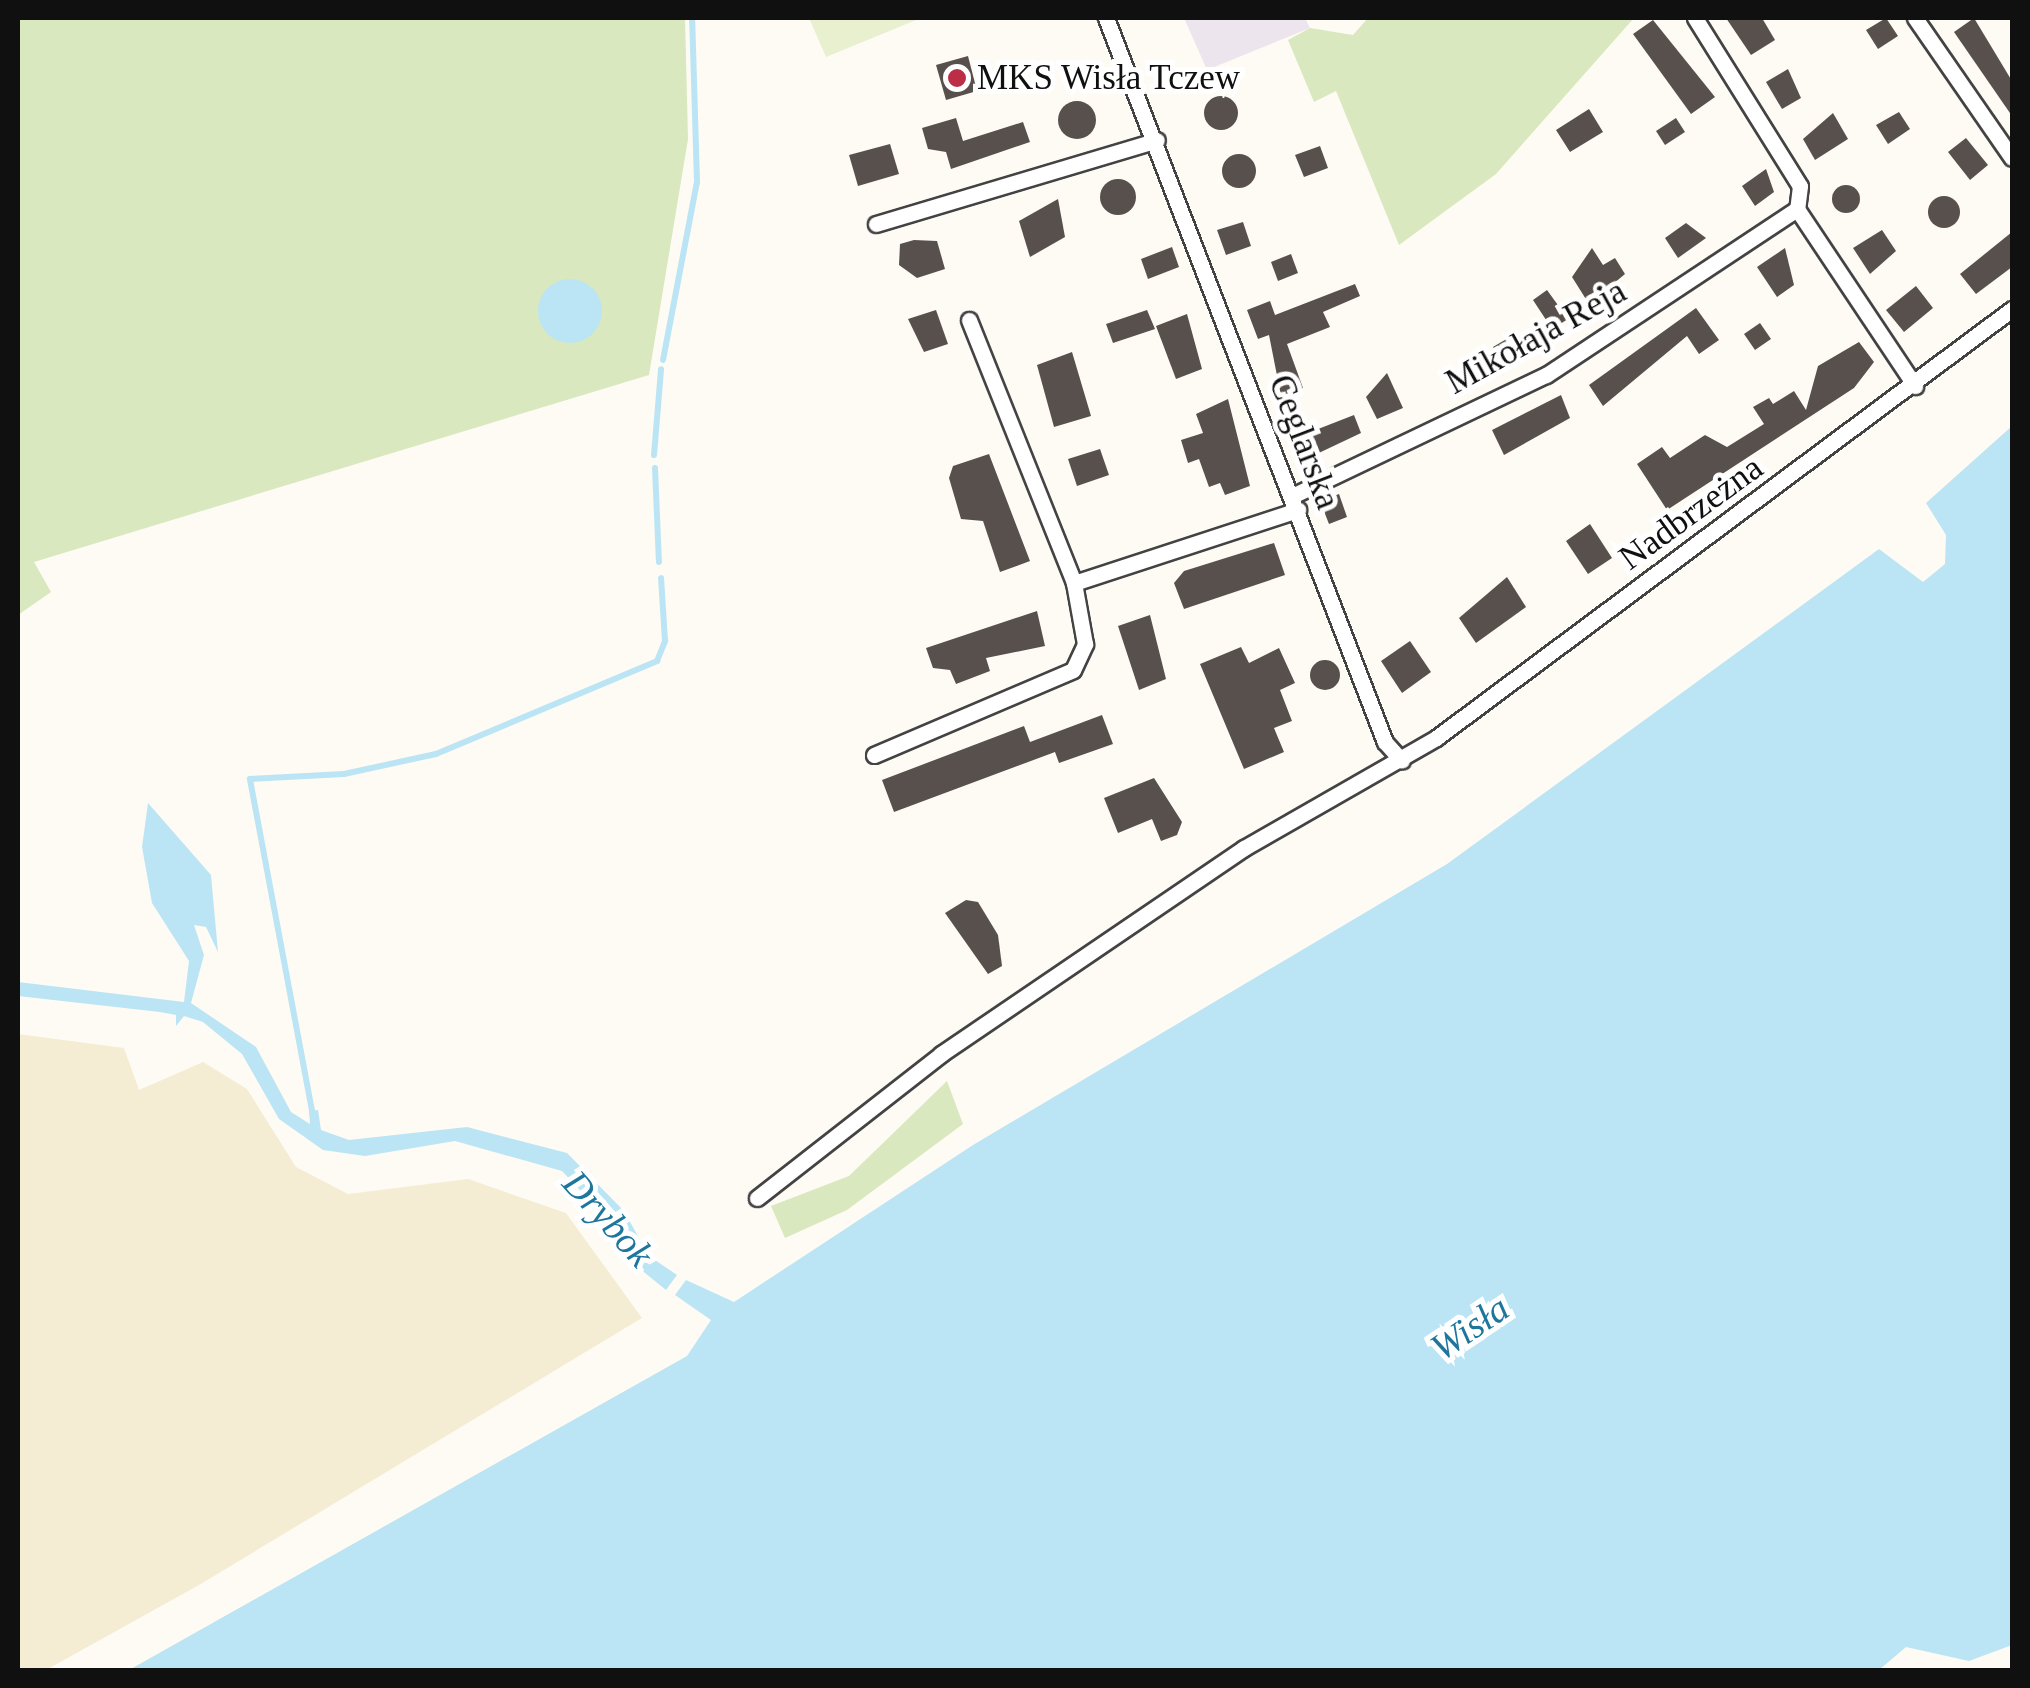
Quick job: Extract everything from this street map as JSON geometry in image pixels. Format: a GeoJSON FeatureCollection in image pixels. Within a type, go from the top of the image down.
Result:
{"type":"FeatureCollection","features":[{"type":"Feature","properties":{"kind":"street","name":"Ceglarska"},"geometry":{"type":"LineString","coordinates":[[1106,18],[1157,140],[1386,742],[1402,761]]}},
{"type":"Feature","properties":{"kind":"street"},"geometry":{"type":"LineString","coordinates":[[1695,18],[1800,186],[1797,209],[1915,386]]}},
{"type":"Feature","properties":{"kind":"street"},"geometry":{"type":"LineString","coordinates":[[1915,18],[2012,158]]}},
{"type":"Feature","properties":{"kind":"street"},"geometry":{"type":"LineString","coordinates":[[876,224],[1157,140]]}},
{"type":"Feature","properties":{"kind":"street","name":"Mikołaja Reja"},"geometry":{"type":"LineString","coordinates":[[1074,583],[1295,503],[1546,375],[1797,209]]}},
{"type":"Feature","properties":{"kind":"street","name":"Nadbrzeżna"},"geometry":{"type":"LineString","coordinates":[[757,1198],[941,1054],[1244,848],[1402,761],[1915,386],[2012,309]]}},
{"type":"Feature","properties":{"kind":"street"},"geometry":{"type":"LineString","coordinates":[[874,754],[1072,670],[1085,644],[1074,583],[969,320]]}},
{"type":"Feature","properties":{"kind":"shaded area"},"geometry":{"type":"Polygon","coordinates":[[[1184,18],[1305,18],[1310,28],[1207,70],[1184,18]]]}},
{"type":"Feature","properties":{"kind":"shaded area"},"geometry":{"type":"Polygon","coordinates":[[[18,1034],[124,1048],[139,1090],[203,1062],[247,1089],[296,1167],[348,1194],[468,1179],[566,1213],[642,1318],[199,1585],[46,1670],[18,1670],[18,1034]]]}},
{"type":"Feature","properties":{"kind":"green space"},"geometry":{"type":"Polygon","coordinates":[[[18,18],[685,18],[688,139],[649,375],[34,562],[51,592],[18,615],[18,18]]]}},
{"type":"Feature","properties":{"kind":"green space"},"geometry":{"type":"Polygon","coordinates":[[[809,18],[921,18],[826,57],[809,18]]]}},
{"type":"Feature","properties":{"kind":"green space"},"geometry":{"type":"Polygon","coordinates":[[[1368,18],[1634,18],[1496,174],[1399,245],[1336,91],[1314,102],[1288,40],[1310,28],[1353,35],[1368,18]]]}},
{"type":"Feature","properties":{"kind":"green space"},"geometry":{"type":"Polygon","coordinates":[[[947,1081],[963,1124],[847,1210],[785,1238],[771,1206],[849,1176],[947,1081]]]}},
{"type":"Feature","properties":{"kind":"water"},"geometry":{"type":"Polygon","coordinates":[[[570,279],[593,288],[602,311],[593,334],[570,343],[547,334],[538,311],[547,288],[570,279]]]}},
{"type":"Feature","properties":{"kind":"water","name":"Wisła"},"geometry":{"type":"Polygon","coordinates":[[[2012,426],[2012,1645],[1969,1661],[1906,1647],[1879,1670],[129,1670],[687,1356],[711,1320],[675,1295],[686,1280],[734,1302],[973,1145],[1447,864],[1879,549],[1923,582],[1945,564],[1946,535],[1926,503],[2012,426]]]}},
{"type":"Feature","properties":{"kind":"water","name":"Drybok"},"geometry":{"type":"Polygon","coordinates":[[[148,803],[211,875],[218,952],[206,927],[194,925],[204,955],[191,1003],[256,1047],[291,1112],[310,1124],[309,1111],[318,1110],[321,1130],[349,1140],[467,1127],[567,1153],[624,1211],[649,1256],[677,1275],[666,1290],[629,1260],[607,1219],[562,1171],[455,1141],[365,1156],[323,1150],[279,1119],[242,1054],[203,1022],[184,1016],[176,1026],[176,1015],[18,996],[18,982],[184,1002],[189,961],[152,903],[142,847],[148,803]]]}},
{"type":"Feature","properties":{"kind":"building"},"geometry":{"type":"Polygon","coordinates":[[[1726,18],[1762,18],[1775,40],[1751,55],[1726,18]]]}},
{"type":"Feature","properties":{"kind":"building"},"geometry":{"type":"Polygon","coordinates":[[[1886,18],[1898,36],[1878,49],[1866,30],[1886,18]]]}},
{"type":"Feature","properties":{"kind":"building"},"geometry":{"type":"Polygon","coordinates":[[[1974,18],[2012,81],[2012,116],[1954,32],[1974,18]]]}},
{"type":"Feature","properties":{"kind":"building"},"geometry":{"type":"Polygon","coordinates":[[[1653,20],[1715,97],[1691,114],[1633,34],[1653,20]]]}},
{"type":"Feature","properties":{"kind":"building","name":"MKS Wisła Tczew"},"geometry":{"type":"Polygon","coordinates":[[[968,56],[977,91],[946,100],[936,65],[968,56]]]}},
{"type":"Feature","properties":{"kind":"building"},"geometry":{"type":"Polygon","coordinates":[[[1788,69],[1801,98],[1782,109],[1766,82],[1788,69]]]}},
{"type":"Feature","properties":{"kind":"building"},"geometry":{"type":"Polygon","coordinates":[[[1221,96],[1233,101],[1238,113],[1233,125],[1221,130],[1209,125],[1204,113],[1209,101],[1221,96]]]}},
{"type":"Feature","properties":{"kind":"building"},"geometry":{"type":"Polygon","coordinates":[[[1077,101],[1090,107],[1096,120],[1090,133],[1077,139],[1064,133],[1058,120],[1064,107],[1077,101]]]}},
{"type":"Feature","properties":{"kind":"building"},"geometry":{"type":"Polygon","coordinates":[[[1589,109],[1603,132],[1570,152],[1556,130],[1589,109]]]}},
{"type":"Feature","properties":{"kind":"building"},"geometry":{"type":"Polygon","coordinates":[[[1899,112],[1910,129],[1888,144],[1876,125],[1899,112]]]}},
{"type":"Feature","properties":{"kind":"building"},"geometry":{"type":"Polygon","coordinates":[[[1833,113],[1848,139],[1815,160],[1803,139],[1833,113]]]}},
{"type":"Feature","properties":{"kind":"building"},"geometry":{"type":"Polygon","coordinates":[[[956,118],[963,141],[1023,122],[1030,142],[951,169],[946,152],[928,149],[922,128],[956,118]]]}},
{"type":"Feature","properties":{"kind":"building"},"geometry":{"type":"Polygon","coordinates":[[[1676,118],[1685,132],[1665,145],[1656,131],[1676,118]]]}},
{"type":"Feature","properties":{"kind":"building"},"geometry":{"type":"Polygon","coordinates":[[[1966,138],[1988,165],[1970,180],[1948,152],[1966,138]]]}},
{"type":"Feature","properties":{"kind":"building"},"geometry":{"type":"Polygon","coordinates":[[[890,144],[899,174],[858,186],[849,155],[890,144]]]}},
{"type":"Feature","properties":{"kind":"building"},"geometry":{"type":"Polygon","coordinates":[[[1320,146],[1328,168],[1304,177],[1295,155],[1320,146]]]}},
{"type":"Feature","properties":{"kind":"building"},"geometry":{"type":"Polygon","coordinates":[[[1239,154],[1251,159],[1256,171],[1251,183],[1239,188],[1227,183],[1222,171],[1227,159],[1239,154]]]}},
{"type":"Feature","properties":{"kind":"building"},"geometry":{"type":"Polygon","coordinates":[[[1766,169],[1774,192],[1755,206],[1742,186],[1766,169]]]}},
{"type":"Feature","properties":{"kind":"building"},"geometry":{"type":"Polygon","coordinates":[[[1118,179],[1131,184],[1136,197],[1131,210],[1118,215],[1105,210],[1100,197],[1105,184],[1118,179]]]}},
{"type":"Feature","properties":{"kind":"building"},"geometry":{"type":"Polygon","coordinates":[[[1846,185],[1856,189],[1860,199],[1856,209],[1846,213],[1836,209],[1832,199],[1836,189],[1846,185]]]}},
{"type":"Feature","properties":{"kind":"building"},"geometry":{"type":"Polygon","coordinates":[[[1944,196],[1956,200],[1960,212],[1956,224],[1944,228],[1932,224],[1928,212],[1932,200],[1944,196]]]}},
{"type":"Feature","properties":{"kind":"building"},"geometry":{"type":"Polygon","coordinates":[[[1058,199],[1065,237],[1030,257],[1019,221],[1058,199]]]}},
{"type":"Feature","properties":{"kind":"building"},"geometry":{"type":"Polygon","coordinates":[[[1243,222],[1251,246],[1226,255],[1217,230],[1243,222]]]}},
{"type":"Feature","properties":{"kind":"building"},"geometry":{"type":"Polygon","coordinates":[[[1686,223],[1706,238],[1678,258],[1665,238],[1686,223]]]}},
{"type":"Feature","properties":{"kind":"building"},"geometry":{"type":"Polygon","coordinates":[[[1882,230],[1896,251],[1870,274],[1853,248],[1882,230]]]}},
{"type":"Feature","properties":{"kind":"building"},"geometry":{"type":"Polygon","coordinates":[[[2012,232],[2012,267],[1976,294],[1960,274],[2012,232]]]}},
{"type":"Feature","properties":{"kind":"building"},"geometry":{"type":"Polygon","coordinates":[[[937,241],[945,269],[917,278],[899,265],[900,244],[937,241]]]}},
{"type":"Feature","properties":{"kind":"building"},"geometry":{"type":"Polygon","coordinates":[[[1172,247],[1179,267],[1148,279],[1141,259],[1172,247]]]}},
{"type":"Feature","properties":{"kind":"building"},"geometry":{"type":"Polygon","coordinates":[[[1592,248],[1603,265],[1615,258],[1625,274],[1589,304],[1572,277],[1592,248]]]}},
{"type":"Feature","properties":{"kind":"building"},"geometry":{"type":"Polygon","coordinates":[[[1785,248],[1794,285],[1777,297],[1757,267],[1785,248]]]}},
{"type":"Feature","properties":{"kind":"building"},"geometry":{"type":"Polygon","coordinates":[[[1291,254],[1298,273],[1278,281],[1271,262],[1291,254]]]}},
{"type":"Feature","properties":{"kind":"building"},"geometry":{"type":"Polygon","coordinates":[[[1355,284],[1360,296],[1323,312],[1330,327],[1287,344],[1303,388],[1281,396],[1269,335],[1258,339],[1247,310],[1270,301],[1275,315],[1355,284]]]}},
{"type":"Feature","properties":{"kind":"building"},"geometry":{"type":"Polygon","coordinates":[[[1916,286],[1933,308],[1904,332],[1886,310],[1916,286]]]}},
{"type":"Feature","properties":{"kind":"building"},"geometry":{"type":"Polygon","coordinates":[[[1547,290],[1568,319],[1552,329],[1533,300],[1547,290]]]}},
{"type":"Feature","properties":{"kind":"building"},"geometry":{"type":"Polygon","coordinates":[[[1696,308],[1719,340],[1699,354],[1687,336],[1603,406],[1589,385],[1696,308]]]}},
{"type":"Feature","properties":{"kind":"building"},"geometry":{"type":"Polygon","coordinates":[[[936,310],[948,344],[924,352],[908,319],[936,310]]]}},
{"type":"Feature","properties":{"kind":"building"},"geometry":{"type":"Polygon","coordinates":[[[1147,310],[1155,329],[1113,343],[1106,324],[1147,310]]]}},
{"type":"Feature","properties":{"kind":"building"},"geometry":{"type":"Polygon","coordinates":[[[1187,314],[1202,369],[1176,379],[1156,326],[1187,314]]]}},
{"type":"Feature","properties":{"kind":"building"},"geometry":{"type":"Polygon","coordinates":[[[1760,323],[1771,339],[1755,350],[1744,334],[1760,323]]]}},
{"type":"Feature","properties":{"kind":"building"},"geometry":{"type":"Polygon","coordinates":[[[1510,337],[1522,358],[1504,368],[1493,347],[1510,337]]]}},
{"type":"Feature","properties":{"kind":"building"},"geometry":{"type":"Polygon","coordinates":[[[1859,342],[1874,362],[1854,388],[1667,510],[1637,464],[1662,447],[1670,458],[1705,435],[1727,447],[1764,424],[1753,407],[1769,398],[1773,404],[1794,391],[1806,410],[1818,366],[1859,342]]]}},
{"type":"Feature","properties":{"kind":"building"},"geometry":{"type":"Polygon","coordinates":[[[1072,352],[1091,416],[1054,427],[1037,365],[1072,352]]]}},
{"type":"Feature","properties":{"kind":"building"},"geometry":{"type":"Polygon","coordinates":[[[1387,373],[1403,408],[1377,419],[1366,397],[1387,373]]]}},
{"type":"Feature","properties":{"kind":"building"},"geometry":{"type":"Polygon","coordinates":[[[1561,395],[1570,418],[1504,455],[1492,430],[1561,395]]]}},
{"type":"Feature","properties":{"kind":"building"},"geometry":{"type":"Polygon","coordinates":[[[1228,399],[1250,486],[1225,495],[1220,483],[1209,487],[1199,459],[1188,463],[1181,440],[1203,433],[1196,414],[1228,399]]]}},
{"type":"Feature","properties":{"kind":"building"},"geometry":{"type":"Polygon","coordinates":[[[1354,415],[1361,433],[1304,460],[1295,438],[1354,415]]]}},
{"type":"Feature","properties":{"kind":"building"},"geometry":{"type":"Polygon","coordinates":[[[1100,449],[1109,475],[1077,486],[1068,459],[1100,449]]]}},
{"type":"Feature","properties":{"kind":"building"},"geometry":{"type":"Polygon","coordinates":[[[989,454],[1030,561],[1000,572],[983,521],[961,519],[949,478],[953,466],[989,454]]]}},
{"type":"Feature","properties":{"kind":"building"},"geometry":{"type":"Polygon","coordinates":[[[1339,494],[1347,517],[1329,524],[1320,501],[1339,494]]]}},
{"type":"Feature","properties":{"kind":"building"},"geometry":{"type":"Polygon","coordinates":[[[1590,524],[1612,558],[1588,574],[1566,541],[1590,524]]]}},
{"type":"Feature","properties":{"kind":"building"},"geometry":{"type":"Polygon","coordinates":[[[1274,543],[1285,575],[1184,609],[1174,583],[1184,571],[1274,543]]]}},
{"type":"Feature","properties":{"kind":"building"},"geometry":{"type":"Polygon","coordinates":[[[1507,577],[1526,607],[1476,643],[1459,618],[1507,577]]]}},
{"type":"Feature","properties":{"kind":"building"},"geometry":{"type":"Polygon","coordinates":[[[1037,611],[1045,646],[986,658],[990,671],[956,684],[950,670],[933,668],[926,648],[1037,611]]]}},
{"type":"Feature","properties":{"kind":"building"},"geometry":{"type":"Polygon","coordinates":[[[1150,615],[1166,679],[1139,690],[1118,626],[1150,615]]]}},
{"type":"Feature","properties":{"kind":"building"},"geometry":{"type":"Polygon","coordinates":[[[1410,641],[1431,672],[1402,693],[1381,661],[1410,641]]]}},
{"type":"Feature","properties":{"kind":"building"},"geometry":{"type":"Polygon","coordinates":[[[1241,647],[1249,663],[1279,648],[1295,683],[1280,690],[1292,721],[1274,728],[1284,752],[1244,769],[1200,664],[1241,647]]]}},
{"type":"Feature","properties":{"kind":"building"},"geometry":{"type":"Polygon","coordinates":[[[1325,660],[1336,664],[1340,675],[1336,686],[1325,690],[1314,686],[1310,675],[1314,664],[1325,660]]]}},
{"type":"Feature","properties":{"kind":"building"},"geometry":{"type":"Polygon","coordinates":[[[1102,715],[1113,744],[1059,763],[1055,752],[894,812],[882,780],[1024,726],[1030,742],[1102,715]]]}},
{"type":"Feature","properties":{"kind":"building"},"geometry":{"type":"Polygon","coordinates":[[[1154,778],[1182,822],[1177,835],[1161,841],[1152,819],[1118,833],[1104,798],[1154,778]]]}},
{"type":"Feature","properties":{"kind":"building"},"geometry":{"type":"Polygon","coordinates":[[[966,900],[978,902],[998,935],[1002,966],[988,974],[945,913],[966,900]]]}},
{"type":"Feature","properties":{"kind":"waterway"},"geometry":{"type":"LineString","coordinates":[[663,360],[697,182],[692,18]]}},
{"type":"Feature","properties":{"kind":"waterway"},"geometry":{"type":"LineString","coordinates":[[654,455],[661,369]]}},
{"type":"Feature","properties":{"kind":"waterway"},"geometry":{"type":"LineString","coordinates":[[655,468],[659,562]]}},
{"type":"Feature","properties":{"kind":"waterway"},"geometry":{"type":"LineString","coordinates":[[313,1116],[250,779],[344,774],[436,754],[657,661],[665,641],[661,578]]}},
{"type":"Feature","properties":{"kind":"place","name":"MKS Wisła Tczew"},"geometry":{"type":"Point","coordinates":[957,78]}}]}
